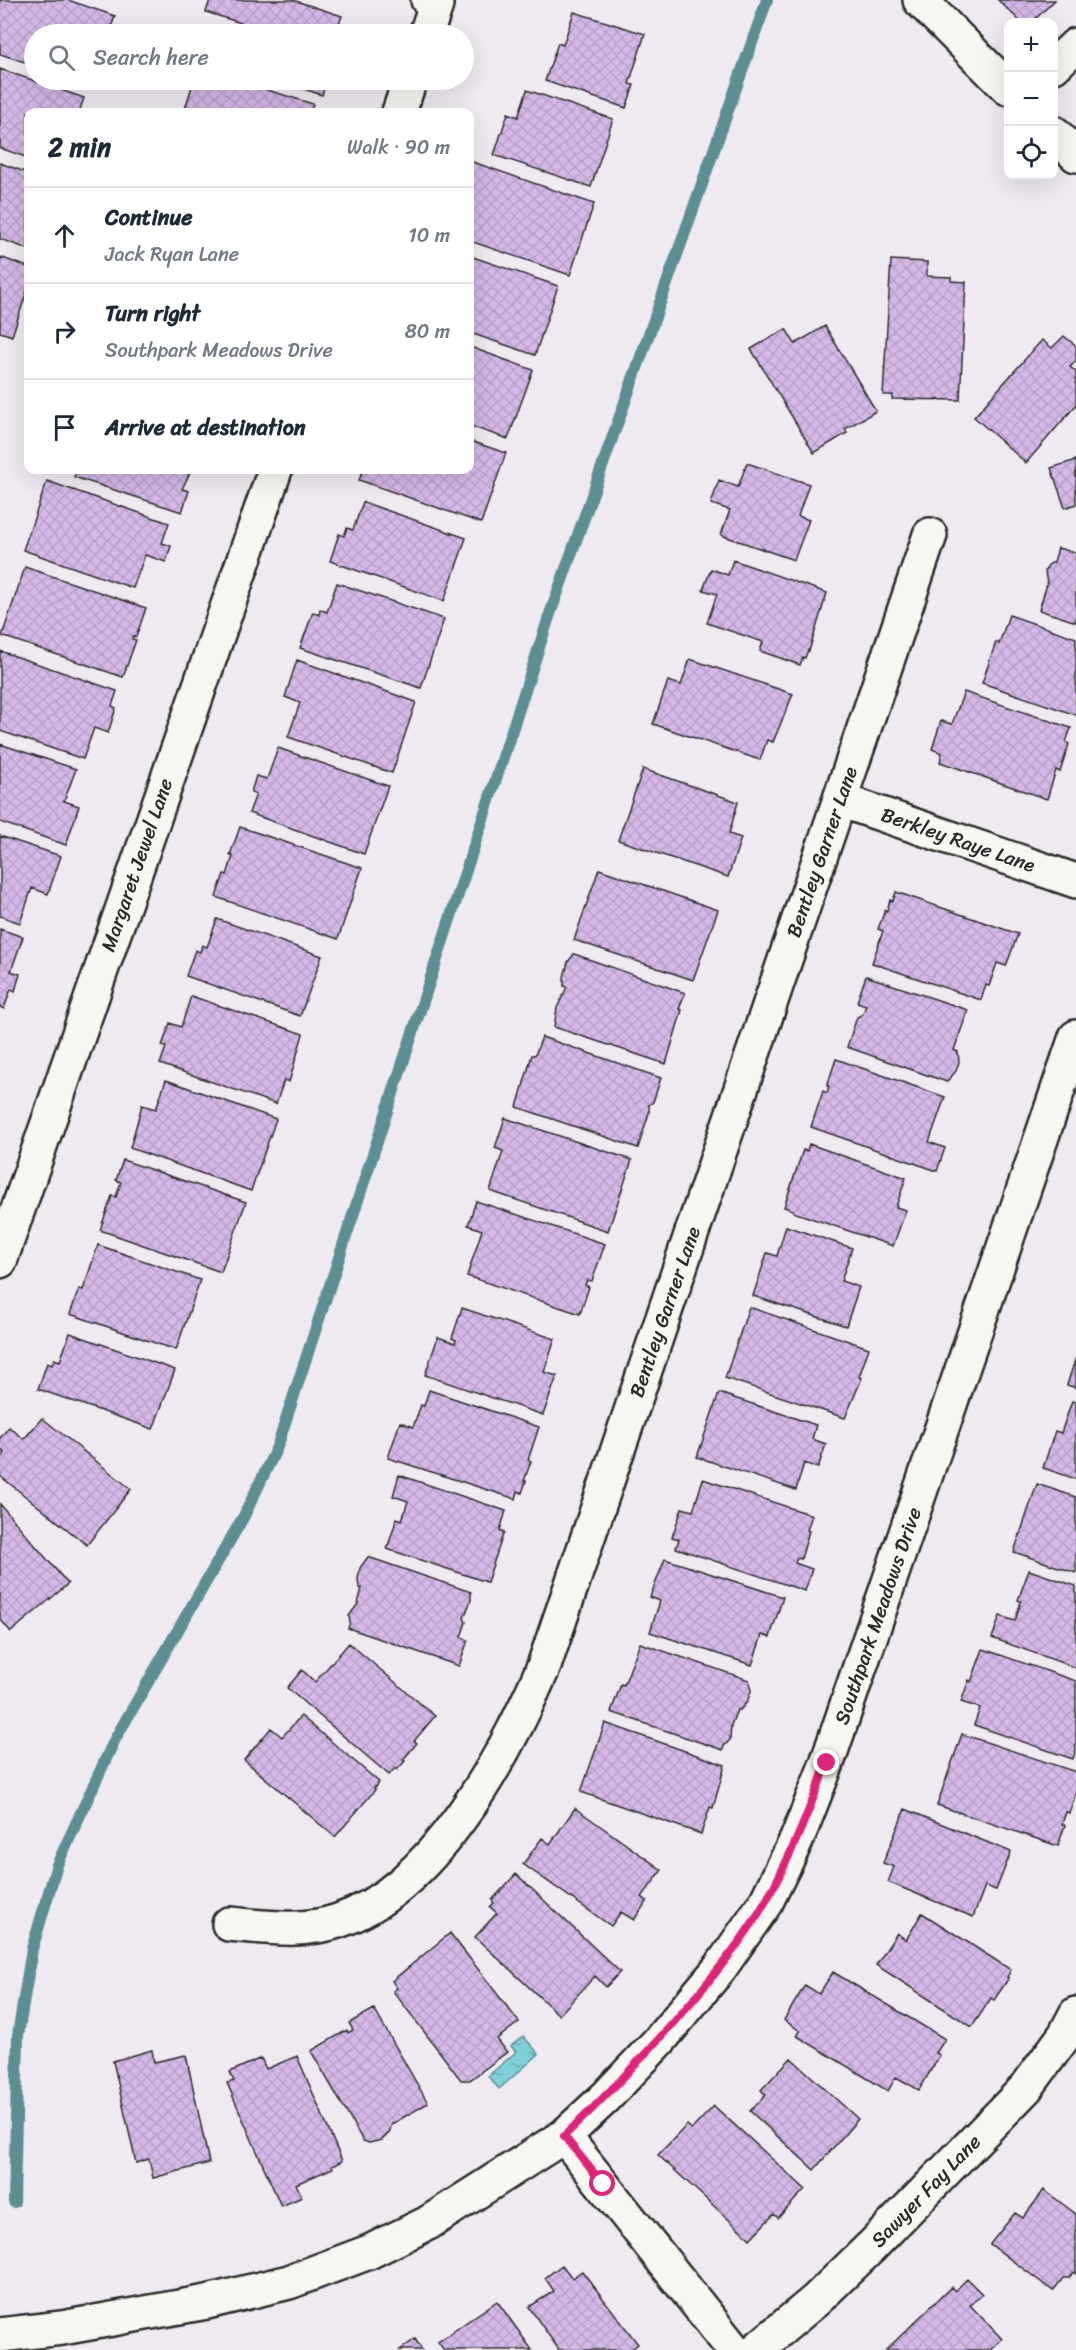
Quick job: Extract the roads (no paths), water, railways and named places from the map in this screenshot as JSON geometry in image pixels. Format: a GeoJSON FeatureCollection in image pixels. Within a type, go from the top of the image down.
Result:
{"type":"FeatureCollection","features":[{"type":"Feature","properties":{"kind":"street"},"geometry":{"type":"LineString","coordinates":[[428,0],[436,5],[429,24]]}},
{"type":"Feature","properties":{"kind":"street"},"geometry":{"type":"LineString","coordinates":[[920,0],[1004,84]]}},
{"type":"Feature","properties":{"kind":"street"},"geometry":{"type":"LineString","coordinates":[[1058,61],[1076,45]]}},
{"type":"Feature","properties":{"kind":"street"},"geometry":{"type":"LineString","coordinates":[[400,108],[407,90]]}},
{"type":"Feature","properties":{"kind":"street"},"geometry":{"type":"LineString","coordinates":[[1058,138],[1076,155]]}},
{"type":"Feature","properties":{"kind":"street","name":"Margaret Jewel Lane"},"geometry":{"type":"LineString","coordinates":[[0,1261],[274,474]]}},
{"type":"Feature","properties":{"kind":"street","name":"Bentley Garner Lane"},"geometry":{"type":"LineString","coordinates":[[229,1924],[289,1929],[336,1922],[375,1905],[411,1876],[452,1828],[491,1773],[522,1717],[548,1655],[930,535]]}},
{"type":"Feature","properties":{"kind":"street","name":"Berkley Raye Lane"},"geometry":{"type":"LineString","coordinates":[[840,800],[1076,881]]}},
{"type":"Feature","properties":{"kind":"street","name":"Southpark Meadows Drive"},"geometry":{"type":"LineString","coordinates":[[0,2335],[62,2328],[207,2302],[289,2282],[369,2252],[428,2223],[564,2136],[606,2097],[659,2041],[720,1968],[765,1902],[797,1839],[827,1763],[1076,1037]]}},
{"type":"Feature","properties":{"kind":"street","name":"Sawyer Fay Lane"},"geometry":{"type":"LineString","coordinates":[[756,2350],[840,2277],[1026,2088],[1065,2034],[1076,2014]]}},
{"type":"Feature","properties":{"kind":"street"},"geometry":{"type":"LineString","coordinates":[[564,2136],[734,2350]]}},
{"type":"Feature","properties":{"kind":"water"},"geometry":{"type":"Polygon","coordinates":[[[523,2036],[539,2054],[499,2089],[488,2076],[516,2052],[511,2046],[523,2036]]]}},
{"type":"Feature","properties":{"kind":"waterway"},"geometry":{"type":"LineString","coordinates":[[14,2202],[18,2035],[32,1949],[57,1865],[115,1739],[244,1516],[277,1447],[549,617],[767,0]]}}]}
